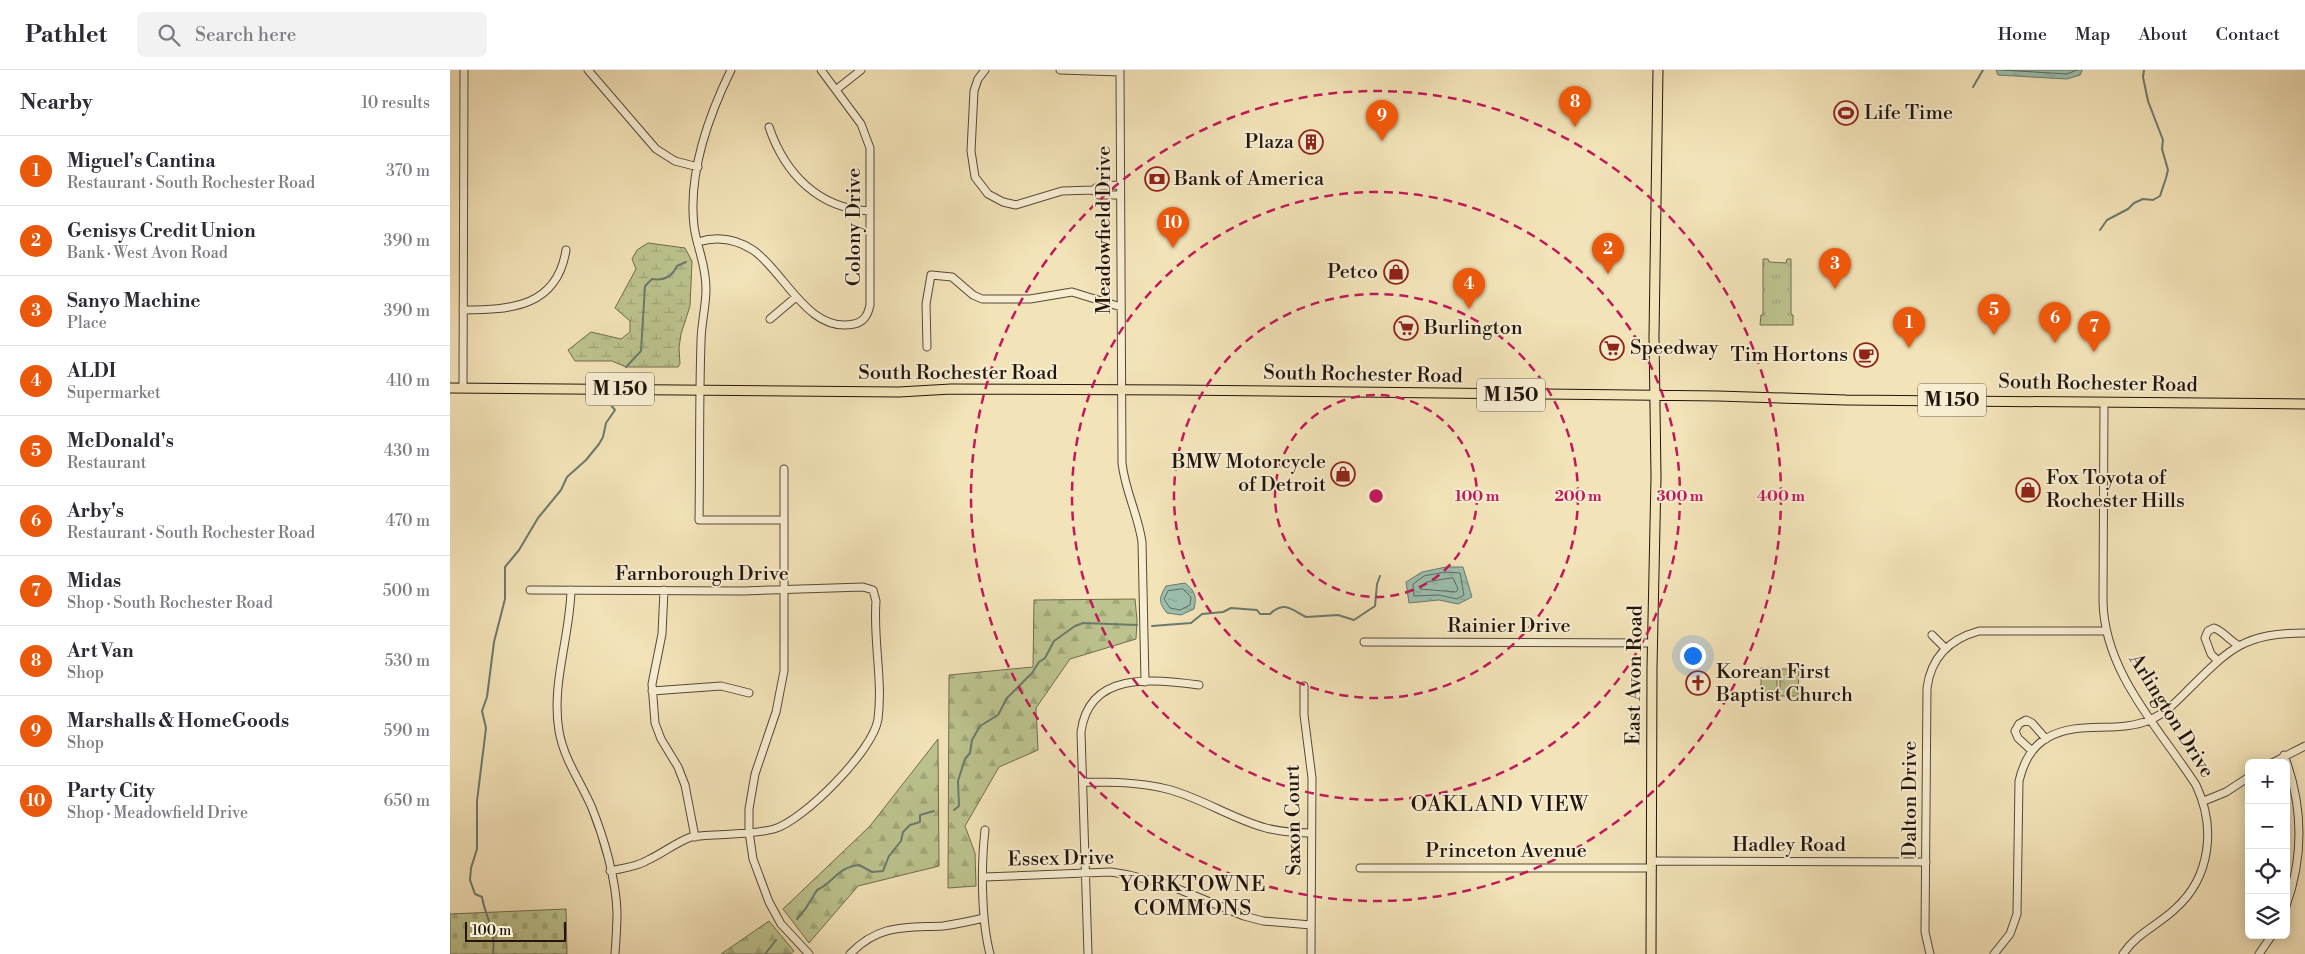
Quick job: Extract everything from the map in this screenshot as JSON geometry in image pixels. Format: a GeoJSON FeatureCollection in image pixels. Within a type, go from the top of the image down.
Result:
{"type":"FeatureCollection","features":[{"type":"Feature","properties":{"kind":"main road","name":"East Avon Road"},"geometry":{"type":"LineString","coordinates":[[1651,954],[1654,336],[1658,70]]}},
{"type":"Feature","properties":{"kind":"main road","name":"South Rochester Road"},"geometry":{"type":"LineString","coordinates":[[450,388],[900,392],[951,389],[1121,390],[2305,404]]}},
{"type":"Feature","properties":{"kind":"street"},"geometry":{"type":"LineString","coordinates":[[463,388],[464,70]]}},
{"type":"Feature","properties":{"kind":"street"},"geometry":{"type":"LineString","coordinates":[[588,70],[656,149],[675,161],[698,167]]}},
{"type":"Feature","properties":{"kind":"street"},"geometry":{"type":"LineString","coordinates":[[732,70],[710,118],[698,167],[693,215],[705,265],[706,284],[701,336],[699,389],[699,520],[782,520]]}},
{"type":"Feature","properties":{"kind":"street","name":"Colony Drive"},"geometry":{"type":"LineString","coordinates":[[698,242],[716,238],[747,247],[767,262],[796,297],[814,314],[832,322],[852,325],[866,318],[870,305],[870,156],[868,142],[861,124],[821,70]]}},
{"type":"Feature","properties":{"kind":"street"},"geometry":{"type":"LineString","coordinates":[[836,89],[861,70]]}},
{"type":"Feature","properties":{"kind":"street"},"geometry":{"type":"LineString","coordinates":[[986,70],[976,84],[972,105],[973,168],[982,189],[994,198],[1016,205],[1062,191],[1094,190],[1099,186],[1120,185]]}},
{"type":"Feature","properties":{"kind":"street"},"geometry":{"type":"LineString","coordinates":[[1060,70],[1120,71]]}},
{"type":"Feature","properties":{"kind":"street","name":"Meadowfield Drive"},"geometry":{"type":"LineString","coordinates":[[1120,71],[1123,475],[1142,542],[1146,682]]}},
{"type":"Feature","properties":{"kind":"street"},"geometry":{"type":"LineString","coordinates":[[769,127],[783,156],[818,196],[845,209],[870,211]]}},
{"type":"Feature","properties":{"kind":"street"},"geometry":{"type":"LineString","coordinates":[[1094,190],[1100,195],[1120,195]]}},
{"type":"Feature","properties":{"kind":"street"},"geometry":{"type":"LineString","coordinates":[[463,310],[502,310],[533,300],[547,290],[557,278],[566,250]]}},
{"type":"Feature","properties":{"kind":"street"},"geometry":{"type":"LineString","coordinates":[[927,347],[926,304],[931,275],[952,277],[973,295],[982,299],[1030,299],[1072,292],[1121,307]]}},
{"type":"Feature","properties":{"kind":"street"},"geometry":{"type":"LineString","coordinates":[[770,319],[796,297]]}},
{"type":"Feature","properties":{"kind":"street","name":"Arlington Drive"},"geometry":{"type":"LineString","coordinates":[[2104,402],[2103,601],[2105,631],[2119,669],[2187,771],[2204,801],[2209,838],[2204,866],[2182,903],[2139,934],[2122,954]]}},
{"type":"Feature","properties":{"kind":"street"},"geometry":{"type":"LineString","coordinates":[[784,469],[782,520],[784,659],[781,691],[755,774],[749,809],[749,832],[753,859],[768,902],[781,924],[809,954]]}},
{"type":"Feature","properties":{"kind":"street","name":"Farnborough Drive"},"geometry":{"type":"LineString","coordinates":[[530,590],[782,590],[863,587],[874,590],[876,601],[879,705],[878,722],[867,746],[858,758],[796,818],[775,828],[749,832]]}},
{"type":"Feature","properties":{"kind":"street"},"geometry":{"type":"LineString","coordinates":[[571,590],[571,613],[561,667],[559,730],[568,761],[597,822],[610,871],[617,911],[615,954]]}},
{"type":"Feature","properties":{"kind":"street"},"geometry":{"type":"LineString","coordinates":[[664,590],[662,634],[653,674],[652,691],[655,723],[660,738],[678,767],[685,785],[695,837]]}},
{"type":"Feature","properties":{"kind":"street"},"geometry":{"type":"LineString","coordinates":[[2218,661],[2207,647],[2204,638],[2208,631],[2214,628],[2220,630],[2227,638],[2238,645]]}},
{"type":"Feature","properties":{"kind":"street","name":"Dalton Drive"},"geometry":{"type":"LineString","coordinates":[[1930,954],[1925,932],[1927,688],[1933,666],[1945,648],[1965,635],[1979,632],[2105,631]]}},
{"type":"Feature","properties":{"kind":"street"},"geometry":{"type":"LineString","coordinates":[[1994,954],[2010,934],[2017,914],[2019,781],[2026,761],[2032,752],[2046,738],[2068,730],[2112,729],[2152,720],[2171,707],[2218,661],[2238,645],[2267,635],[2283,632],[2305,634]]}},
{"type":"Feature","properties":{"kind":"street"},"geometry":{"type":"LineString","coordinates":[[1932,635],[1945,648]]}},
{"type":"Feature","properties":{"kind":"street","name":"Rainier Drive"},"geometry":{"type":"LineString","coordinates":[[1364,642],[1653,643]]}},
{"type":"Feature","properties":{"kind":"street"},"geometry":{"type":"LineString","coordinates":[[1088,954],[1087,873],[1081,732],[1086,710],[1093,699],[1104,690],[1115,685],[1146,682],[1199,685]]}},
{"type":"Feature","properties":{"kind":"street"},"geometry":{"type":"LineString","coordinates":[[652,691],[721,686],[749,693]]}},
{"type":"Feature","properties":{"kind":"street","name":"Saxon Court"},"geometry":{"type":"LineString","coordinates":[[1304,686],[1304,715],[1312,778],[1311,954]]}},
{"type":"Feature","properties":{"kind":"street"},"geometry":{"type":"LineString","coordinates":[[2032,752],[2018,738],[2015,731],[2018,724],[2026,720],[2032,723],[2046,738]]}},
{"type":"Feature","properties":{"kind":"street"},"geometry":{"type":"LineString","coordinates":[[2278,759],[2305,746]]}},
{"type":"Feature","properties":{"kind":"street"},"geometry":{"type":"LineString","coordinates":[[2284,755],[2293,782],[2300,825],[2300,852],[2296,875],[2290,894]]}},
{"type":"Feature","properties":{"kind":"street"},"geometry":{"type":"LineString","coordinates":[[2204,801],[2226,792],[2245,780]]}},
{"type":"Feature","properties":{"kind":"street"},"geometry":{"type":"LineString","coordinates":[[1083,782],[1121,782],[1167,789],[1197,799],[1264,828],[1311,833]]}},
{"type":"Feature","properties":{"kind":"street"},"geometry":{"type":"LineString","coordinates":[[986,830],[983,848],[984,918],[990,954]]}},
{"type":"Feature","properties":{"kind":"street"},"geometry":{"type":"LineString","coordinates":[[610,871],[635,866],[680,841],[695,837],[749,832]]}},
{"type":"Feature","properties":{"kind":"street","name":"Hadley Road"},"geometry":{"type":"LineString","coordinates":[[1652,865],[1926,862]]}},
{"type":"Feature","properties":{"kind":"street","name":"Princeton Avenue"},"geometry":{"type":"LineString","coordinates":[[1360,868],[1652,865]]}},
{"type":"Feature","properties":{"kind":"street","name":"Essex Drive"},"geometry":{"type":"LineString","coordinates":[[984,877],[1111,872],[1166,884],[1244,916],[1277,923],[1311,925]]}},
{"type":"Feature","properties":{"kind":"street"},"geometry":{"type":"LineString","coordinates":[[850,954],[866,940],[882,931],[896,928],[948,925],[984,918]]}},
{"type":"Feature","properties":{"kind":"street"},"geometry":{"type":"LineString","coordinates":[[2259,954],[2269,939]]}},
{"type":"Feature","properties":{"kind":"green space"},"geometry":{"type":"Polygon","coordinates":[[[648,243],[685,248],[692,261],[690,306],[681,334],[679,348],[680,364],[678,367],[626,367],[612,361],[575,361],[568,350],[591,332],[621,339],[630,332],[630,321],[615,308],[636,269],[632,259],[637,250],[648,243]]]}},
{"type":"Feature","properties":{"kind":"green space"},"geometry":{"type":"Polygon","coordinates":[[[1763,259],[1768,259],[1769,262],[1786,263],[1787,259],[1791,259],[1791,314],[1793,315],[1793,325],[1760,325],[1761,315],[1763,315],[1763,259]]]}},
{"type":"Feature","properties":{"kind":"green space"},"geometry":{"type":"Polygon","coordinates":[[[1135,599],[1136,639],[1070,659],[1036,708],[1038,750],[999,767],[965,826],[975,853],[976,886],[948,888],[949,675],[1033,667],[1034,600],[1135,599]]]}},
{"type":"Feature","properties":{"kind":"green space"},"geometry":{"type":"Polygon","coordinates":[[[1761,668],[1777,668],[1777,692],[1761,692],[1761,668]]]}},
{"type":"Feature","properties":{"kind":"green space"},"geometry":{"type":"Polygon","coordinates":[[[1780,669],[1799,669],[1798,696],[1780,696],[1780,669]]]}},
{"type":"Feature","properties":{"kind":"green space"},"geometry":{"type":"Polygon","coordinates":[[[938,739],[939,866],[858,886],[809,943],[783,909],[870,826],[938,739]]]}},
{"type":"Feature","properties":{"kind":"green space"},"geometry":{"type":"Polygon","coordinates":[[[566,909],[567,954],[450,954],[450,914],[566,909]]]}},
{"type":"Feature","properties":{"kind":"green space"},"geometry":{"type":"Polygon","coordinates":[[[769,921],[794,951],[790,954],[721,954],[769,921]]]}},
{"type":"Feature","properties":{"kind":"water"},"geometry":{"type":"Polygon","coordinates":[[[1996,70],[2082,71],[2080,75],[2067,79],[1998,75],[1996,70]]]}},
{"type":"Feature","properties":{"kind":"water"},"geometry":{"type":"Polygon","coordinates":[[[1446,567],[1463,567],[1472,597],[1458,604],[1439,600],[1409,603],[1406,582],[1422,572],[1446,567]]]}},
{"type":"Feature","properties":{"kind":"water"},"geometry":{"type":"Polygon","coordinates":[[[1185,583],[1194,594],[1194,609],[1181,615],[1167,613],[1160,600],[1166,586],[1185,583]]]}},
{"type":"Feature","properties":{"kind":"waterway"},"geometry":{"type":"LineString","coordinates":[[1973,87],[1983,70]]}},
{"type":"Feature","properties":{"kind":"waterway"},"geometry":{"type":"LineString","coordinates":[[2100,230],[2107,220],[2128,209],[2134,203],[2143,199],[2153,200],[2160,196],[2166,178],[2168,170],[2162,149],[2163,140],[2148,101],[2143,77],[2144,70]]}},
{"type":"Feature","properties":{"kind":"waterway"},"geometry":{"type":"LineString","coordinates":[[626,367],[641,351],[645,286],[652,279],[667,277],[673,273],[677,266],[686,262]]}},
{"type":"Feature","properties":{"kind":"waterway"},"geometry":{"type":"LineString","coordinates":[[493,954],[492,931],[482,897],[475,894],[470,880],[471,868],[477,849],[477,801],[486,728],[482,711],[487,697],[494,642],[505,599],[505,567],[519,550],[538,518],[561,490],[567,477],[586,460],[599,444],[603,437],[606,423],[615,410],[609,403]]}},
{"type":"Feature","properties":{"kind":"waterway"},"geometry":{"type":"LineString","coordinates":[[1152,626],[1191,623],[1202,614],[1223,612],[1231,608],[1257,610],[1260,614],[1270,614],[1284,607],[1306,617],[1338,615],[1354,620],[1375,606],[1377,584],[1380,576]]}},
{"type":"Feature","properties":{"kind":"waterway"},"geometry":{"type":"LineString","coordinates":[[954,810],[959,806],[958,781],[965,759],[970,753],[972,740],[980,726],[998,715],[1007,698],[1032,673],[1039,662],[1045,658],[1054,641],[1075,626],[1083,623],[1137,625]]}},
{"type":"Feature","properties":{"kind":"waterway"},"geometry":{"type":"LineString","coordinates":[[797,919],[817,890],[846,869],[859,865],[872,872],[883,871],[889,856],[901,841],[903,832],[910,825],[920,822],[920,815],[934,811]]}},
{"type":"Feature","properties":{"kind":"waterway"},"geometry":{"type":"LineString","coordinates":[[765,954],[776,940]]}},
{"type":"Feature","properties":{"kind":"place","name":"Life Time"},"geometry":{"type":"Point","coordinates":[1846,113]}},
{"type":"Feature","properties":{"kind":"place","name":"Art Van"},"geometry":{"type":"Point","coordinates":[1575,127]}},
{"type":"Feature","properties":{"kind":"place","name":"Marshalls & HomeGoods"},"geometry":{"type":"Point","coordinates":[1382,141]}},
{"type":"Feature","properties":{"kind":"place","name":"Plaza"},"geometry":{"type":"Point","coordinates":[1311,142]}},
{"type":"Feature","properties":{"kind":"place","name":"Bank of America"},"geometry":{"type":"Point","coordinates":[1157,179]}},
{"type":"Feature","properties":{"kind":"place","name":"Party City"},"geometry":{"type":"Point","coordinates":[1173,248]}},
{"type":"Feature","properties":{"kind":"place","name":"Petco"},"geometry":{"type":"Point","coordinates":[1396,272]}},
{"type":"Feature","properties":{"kind":"place","name":"Genisys Credit Union"},"geometry":{"type":"Point","coordinates":[1608,274]}},
{"type":"Feature","properties":{"kind":"place","name":"Sanyo Machine"},"geometry":{"type":"Point","coordinates":[1835,289]}},
{"type":"Feature","properties":{"kind":"place","name":"ALDI"},"geometry":{"type":"Point","coordinates":[1469,309]}},
{"type":"Feature","properties":{"kind":"place","name":"Burlington"},"geometry":{"type":"Point","coordinates":[1406,328]}},
{"type":"Feature","properties":{"kind":"place","name":"McDonald's"},"geometry":{"type":"Point","coordinates":[1994,335]}},
{"type":"Feature","properties":{"kind":"place","name":"Arby's"},"geometry":{"type":"Point","coordinates":[2055,343]}},
{"type":"Feature","properties":{"kind":"place","name":"Speedway"},"geometry":{"type":"Point","coordinates":[1612,348]}},
{"type":"Feature","properties":{"kind":"place","name":"Miguel's Cantina"},"geometry":{"type":"Point","coordinates":[1909,348]}},
{"type":"Feature","properties":{"kind":"place","name":"Midas"},"geometry":{"type":"Point","coordinates":[2094,352]}},
{"type":"Feature","properties":{"kind":"place","name":"Tim Hortons"},"geometry":{"type":"Point","coordinates":[1866,355]}},
{"type":"Feature","properties":{"kind":"place","name":"BMW Motorcycle of Detroit"},"geometry":{"type":"Point","coordinates":[1343,474]}},
{"type":"Feature","properties":{"kind":"place","name":"Fox Toyota of Rochester Hills"},"geometry":{"type":"Point","coordinates":[2028,490]}},
{"type":"Feature","properties":{"kind":"place","name":"Korean First Baptist Church"},"geometry":{"type":"Point","coordinates":[1698,683]}},
{"type":"Feature","properties":{"kind":"district","name":"OAKLAND VIEW"},"geometry":{"type":"Point","coordinates":[1500,805]}},
{"type":"Feature","properties":{"kind":"district","name":"YORKTOWNE COMMONS"},"geometry":{"type":"Point","coordinates":[1193,897]}}]}
